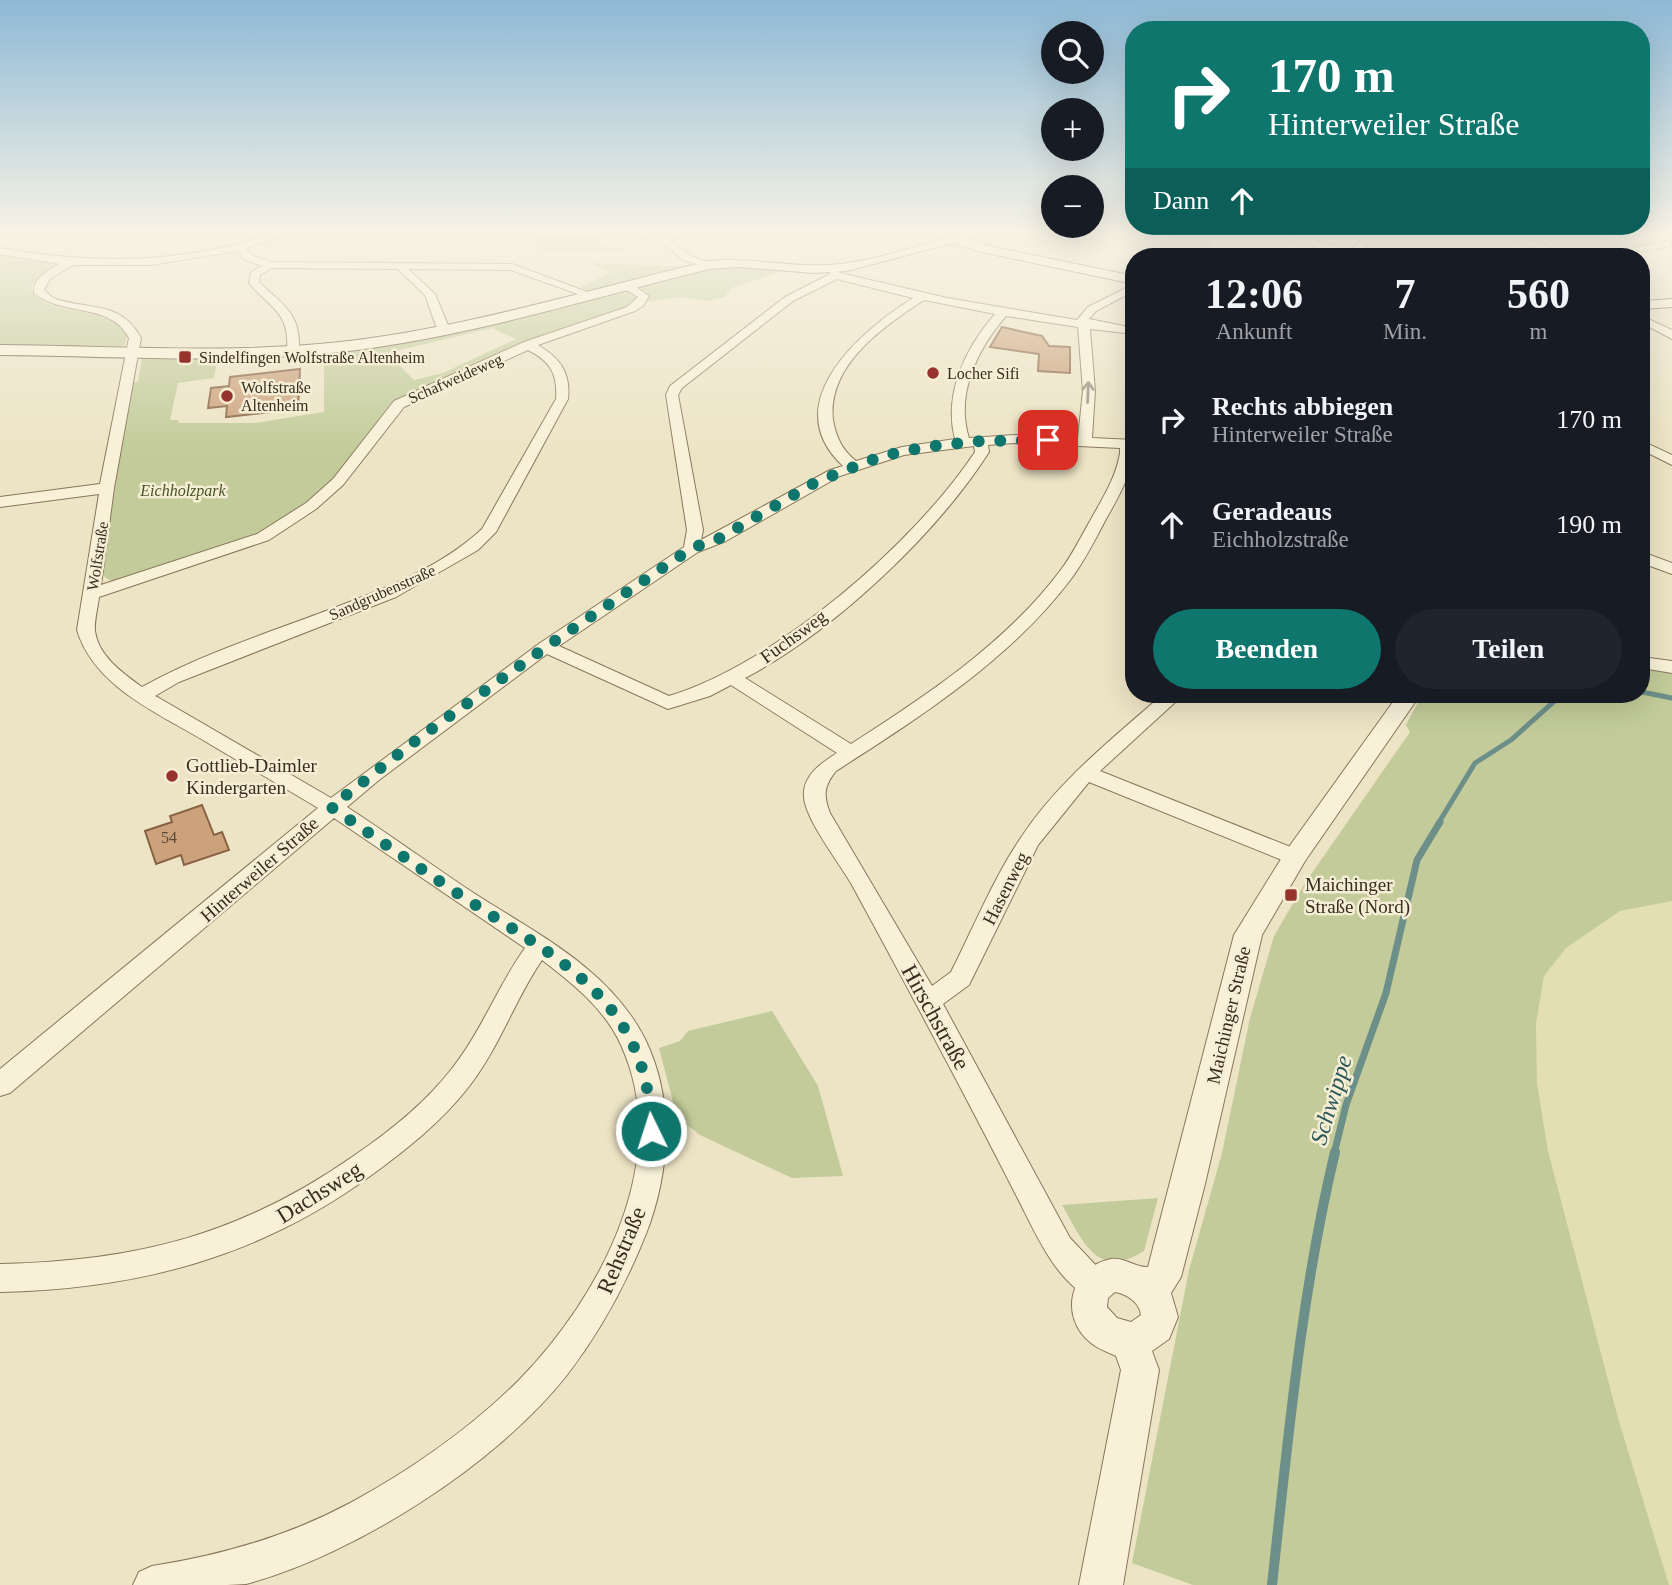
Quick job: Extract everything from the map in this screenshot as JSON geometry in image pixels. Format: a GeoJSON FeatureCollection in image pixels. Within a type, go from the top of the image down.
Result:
{"type":"FeatureCollection","features":[{"type":"Feature","properties":{"kind":"main road"},"geometry":{"type":"LineString","coordinates":[[0,350],[293,351],[375,343],[545,307]]}},
{"type":"Feature","properties":{"kind":"street","name":"Wolfstraße"},"geometry":{"type":"LineString","coordinates":[[78,307],[99,310],[125,320],[131,325],[135,338],[107,488],[87,639],[106,666],[142,695],[331,807]]}},
{"type":"Feature","properties":{"kind":"street"},"geometry":{"type":"LineString","coordinates":[[282,307],[295,328],[293,351]]}},
{"type":"Feature","properties":{"kind":"street"},"geometry":{"type":"LineString","coordinates":[[435,307],[444,330]]}},
{"type":"Feature","properties":{"kind":"street","name":"Schafweideweg"},"geometry":{"type":"LineString","coordinates":[[91,594],[220,554],[282,527],[338,482],[399,404],[528,345],[631,307]]}},
{"type":"Feature","properties":{"kind":"street"},"geometry":{"type":"LineString","coordinates":[[692,548],[695,530],[673,394],[676,386],[779,307]]}},
{"type":"Feature","properties":{"kind":"street"},"geometry":{"type":"LineString","coordinates":[[853,466],[839,453],[830,438],[825,406],[830,389],[842,367],[871,333],[904,307]]}},
{"type":"Feature","properties":{"kind":"street"},"geometry":{"type":"LineString","coordinates":[[971,307],[1125,330]]}},
{"type":"Feature","properties":{"kind":"street"},"geometry":{"type":"LineString","coordinates":[[1085,441],[1089,380],[1082,325],[1085,314],[1096,307]]}},
{"type":"Feature","properties":{"kind":"street"},"geometry":{"type":"LineString","coordinates":[[971,441],[958,427],[961,390],[971,358],[1002,313]]}},
{"type":"Feature","properties":{"kind":"street"},"geometry":{"type":"LineString","coordinates":[[1650,323],[1672,335]]}},
{"type":"Feature","properties":{"kind":"street","name":"Sandgrubenstraße"},"geometry":{"type":"LineString","coordinates":[[142,695],[172,678],[232,653],[390,593],[447,563],[488,532],[562,399],[563,376],[548,357],[528,345]]}},
{"type":"Feature","properties":{"kind":"street","name":"Hinterweiler Straße"},"geometry":{"type":"LineString","coordinates":[[4,1074],[247,880],[331,807],[419,738],[546,647],[692,548],[720,538],[816,482],[853,466],[902,451],[971,441],[1125,444]]}},
{"type":"Feature","properties":{"kind":"street","name":"Fuchsweg"},"geometry":{"type":"LineString","coordinates":[[546,647],[668,703],[693,697],[733,678],[852,593],[923,531],[965,481],[982,452],[971,441]]}},
{"type":"Feature","properties":{"kind":"street"},"geometry":{"type":"LineString","coordinates":[[1650,449],[1666,458]]}},
{"type":"Feature","properties":{"kind":"street","name":"Hirschstraße"},"geometry":{"type":"LineString","coordinates":[[1094,1285],[1059,1248],[928,1002],[819,813],[814,798],[815,783],[819,776],[945,688],[1010,634],[1048,596],[1073,564],[1114,491],[1125,462]]}},
{"type":"Feature","properties":{"kind":"street"},"geometry":{"type":"LineString","coordinates":[[0,502],[107,488]]}},
{"type":"Feature","properties":{"kind":"street"},"geometry":{"type":"LineString","coordinates":[[1650,560],[1672,569]]}},
{"type":"Feature","properties":{"kind":"street"},"geometry":{"type":"LineString","coordinates":[[1650,664],[1672,667]]}},
{"type":"Feature","properties":{"kind":"street"},"geometry":{"type":"LineString","coordinates":[[733,678],[851,753]]}},
{"type":"Feature","properties":{"kind":"street","name":"Hasenweg"},"geometry":{"type":"LineString","coordinates":[[928,1002],[960,978],[1028,843],[1045,818],[1086,774],[1164,703]]}},
{"type":"Feature","properties":{"kind":"street","name":"Maichinger Straße"},"geometry":{"type":"LineString","coordinates":[[1149,1289],[1163,1277],[1248,934],[1294,857],[1403,703]]}},
{"type":"Feature","properties":{"kind":"street"},"geometry":{"type":"LineString","coordinates":[[1086,774],[1294,857]]}},
{"type":"Feature","properties":{"kind":"street","name":"Rehstraße"},"geometry":{"type":"LineString","coordinates":[[152,1585],[188,1581],[234,1570],[327,1535],[370,1514],[428,1477],[504,1418],[539,1385],[578,1334],[608,1287],[641,1208],[648,1178],[651,1148],[648,1090],[642,1063],[622,1022],[587,981],[331,807]]}},
{"type":"Feature","properties":{"kind":"street","name":"Dachsweg"},"geometry":{"type":"LineString","coordinates":[[0,1278],[98,1274],[156,1263],[208,1248],[280,1219],[309,1203],[359,1170],[407,1132],[445,1094],[467,1069],[522,968],[539,946]]}},
{"type":"Feature","properties":{"kind":"street"},"geometry":{"type":"LineString","coordinates":[[1126,1276],[1149,1289],[1159,1312],[1157,1323],[1151,1332],[1141,1338],[1129,1340],[1117,1338],[1097,1325],[1088,1304],[1094,1285],[1102,1278],[1126,1276]]}},
{"type":"Feature","properties":{"kind":"street"},"geometry":{"type":"LineString","coordinates":[[1101,1585],[1140,1370],[1129,1340]]}},
{"type":"Feature","properties":{"kind":"shaded area"},"geometry":{"type":"Polygon","coordinates":[[[1672,901],[1672,1585],[1669,1585],[1618,1418],[1548,1151],[1537,1083],[1536,1024],[1544,976],[1566,948],[1620,911],[1672,901]]]}},
{"type":"Feature","properties":{"kind":"green space"},"geometry":{"type":"Polygon","coordinates":[[[0,307],[62,307],[105,318],[127,334],[125,345],[114,348],[0,346],[0,307]]]}},
{"type":"Feature","properties":{"kind":"green space","name":"Eichholzpark"},"geometry":{"type":"Polygon","coordinates":[[[552,307],[625,307],[528,343],[391,403],[335,478],[279,524],[209,554],[115,584],[101,574],[132,384],[138,381],[142,359],[218,357],[214,378],[178,383],[170,420],[178,420],[179,423],[255,423],[324,412],[324,353],[552,307]],[[492,328],[387,353],[414,380],[443,373],[516,339],[492,328]]]}},
{"type":"Feature","properties":{"kind":"green space"},"geometry":{"type":"Polygon","coordinates":[[[1650,667],[1672,671],[1672,901],[1620,911],[1566,948],[1544,976],[1536,1024],[1537,1083],[1548,1151],[1618,1418],[1669,1585],[1193,1585],[1132,1563],[1189,1270],[1222,1153],[1250,1018],[1274,936],[1305,883],[1410,732],[1406,725],[1418,703],[1650,703],[1650,667]]]}},
{"type":"Feature","properties":{"kind":"green space"},"geometry":{"type":"Polygon","coordinates":[[[772,1011],[818,1086],[843,1176],[792,1178],[700,1135],[677,1117],[659,1048],[680,1041],[688,1031],[772,1011]]]}},
{"type":"Feature","properties":{"kind":"green space"},"geometry":{"type":"Polygon","coordinates":[[[1158,1198],[1144,1251],[1114,1262],[1093,1253],[1062,1205],[1158,1198]]]}},
{"type":"Feature","properties":{"kind":"building"},"geometry":{"type":"Polygon","coordinates":[[[1002,327],[1042,336],[1049,346],[1070,347],[1070,373],[1038,371],[1039,354],[990,347],[1002,327]]]}},
{"type":"Feature","properties":{"kind":"building","name":"Wolfstraße Altenheim"},"geometry":{"type":"Polygon","coordinates":[[[300,369],[298,409],[226,417],[227,406],[208,408],[211,388],[229,386],[230,377],[300,369]]]}},
{"type":"Feature","properties":{"kind":"building","name":"Gottlieb-Daimler Kindergarten"},"geometry":{"type":"Polygon","coordinates":[[[202,805],[214,835],[222,832],[229,850],[184,865],[181,855],[156,864],[145,831],[172,822],[170,816],[202,805]]]}},
{"type":"Feature","properties":{"kind":"waterway","name":"Schwippe"},"geometry":{"type":"LineString","coordinates":[[1650,694],[1672,698]]}},
{"type":"Feature","properties":{"kind":"waterway","name":"Schwippe"},"geometry":{"type":"LineString","coordinates":[[1438,824],[1475,763],[1511,740],[1552,703]]}},
{"type":"Feature","properties":{"kind":"waterway","name":"Schwippe"},"geometry":{"type":"LineString","coordinates":[[1334,1154],[1346,1105],[1386,993],[1417,860],[1440,822]]}},
{"type":"Feature","properties":{"kind":"waterway","name":"Schwippe"},"geometry":{"type":"LineString","coordinates":[[1272,1585],[1304,1313],[1335,1152]]}},
{"type":"Feature","properties":{"kind":"place","name":"Sindelfingen Wolfstraße Altenheim"},"geometry":{"type":"Point","coordinates":[185,357]}},
{"type":"Feature","properties":{"kind":"place","name":"Locher Sifi"},"geometry":{"type":"Point","coordinates":[933,373]}},
{"type":"Feature","properties":{"kind":"place","name":"Wolfstraße Altenheim"},"geometry":{"type":"Point","coordinates":[227,396]}},
{"type":"Feature","properties":{"kind":"place","name":"Gottlieb-Daimler Kindergarten"},"geometry":{"type":"Point","coordinates":[172,776]}},
{"type":"Feature","properties":{"kind":"place","name":"Maichinger Straße (Nord)"},"geometry":{"type":"Point","coordinates":[1291,895]}},
{"type":"Feature","properties":{"kind":"route"},"geometry":{"type":"LineString","coordinates":[[651,1131],[648,1090],[642,1063],[622,1022],[587,981],[331,807],[419,738],[546,647],[692,548],[720,538],[816,482],[853,466],[902,451],[962,442],[1048,440]]}}]}
